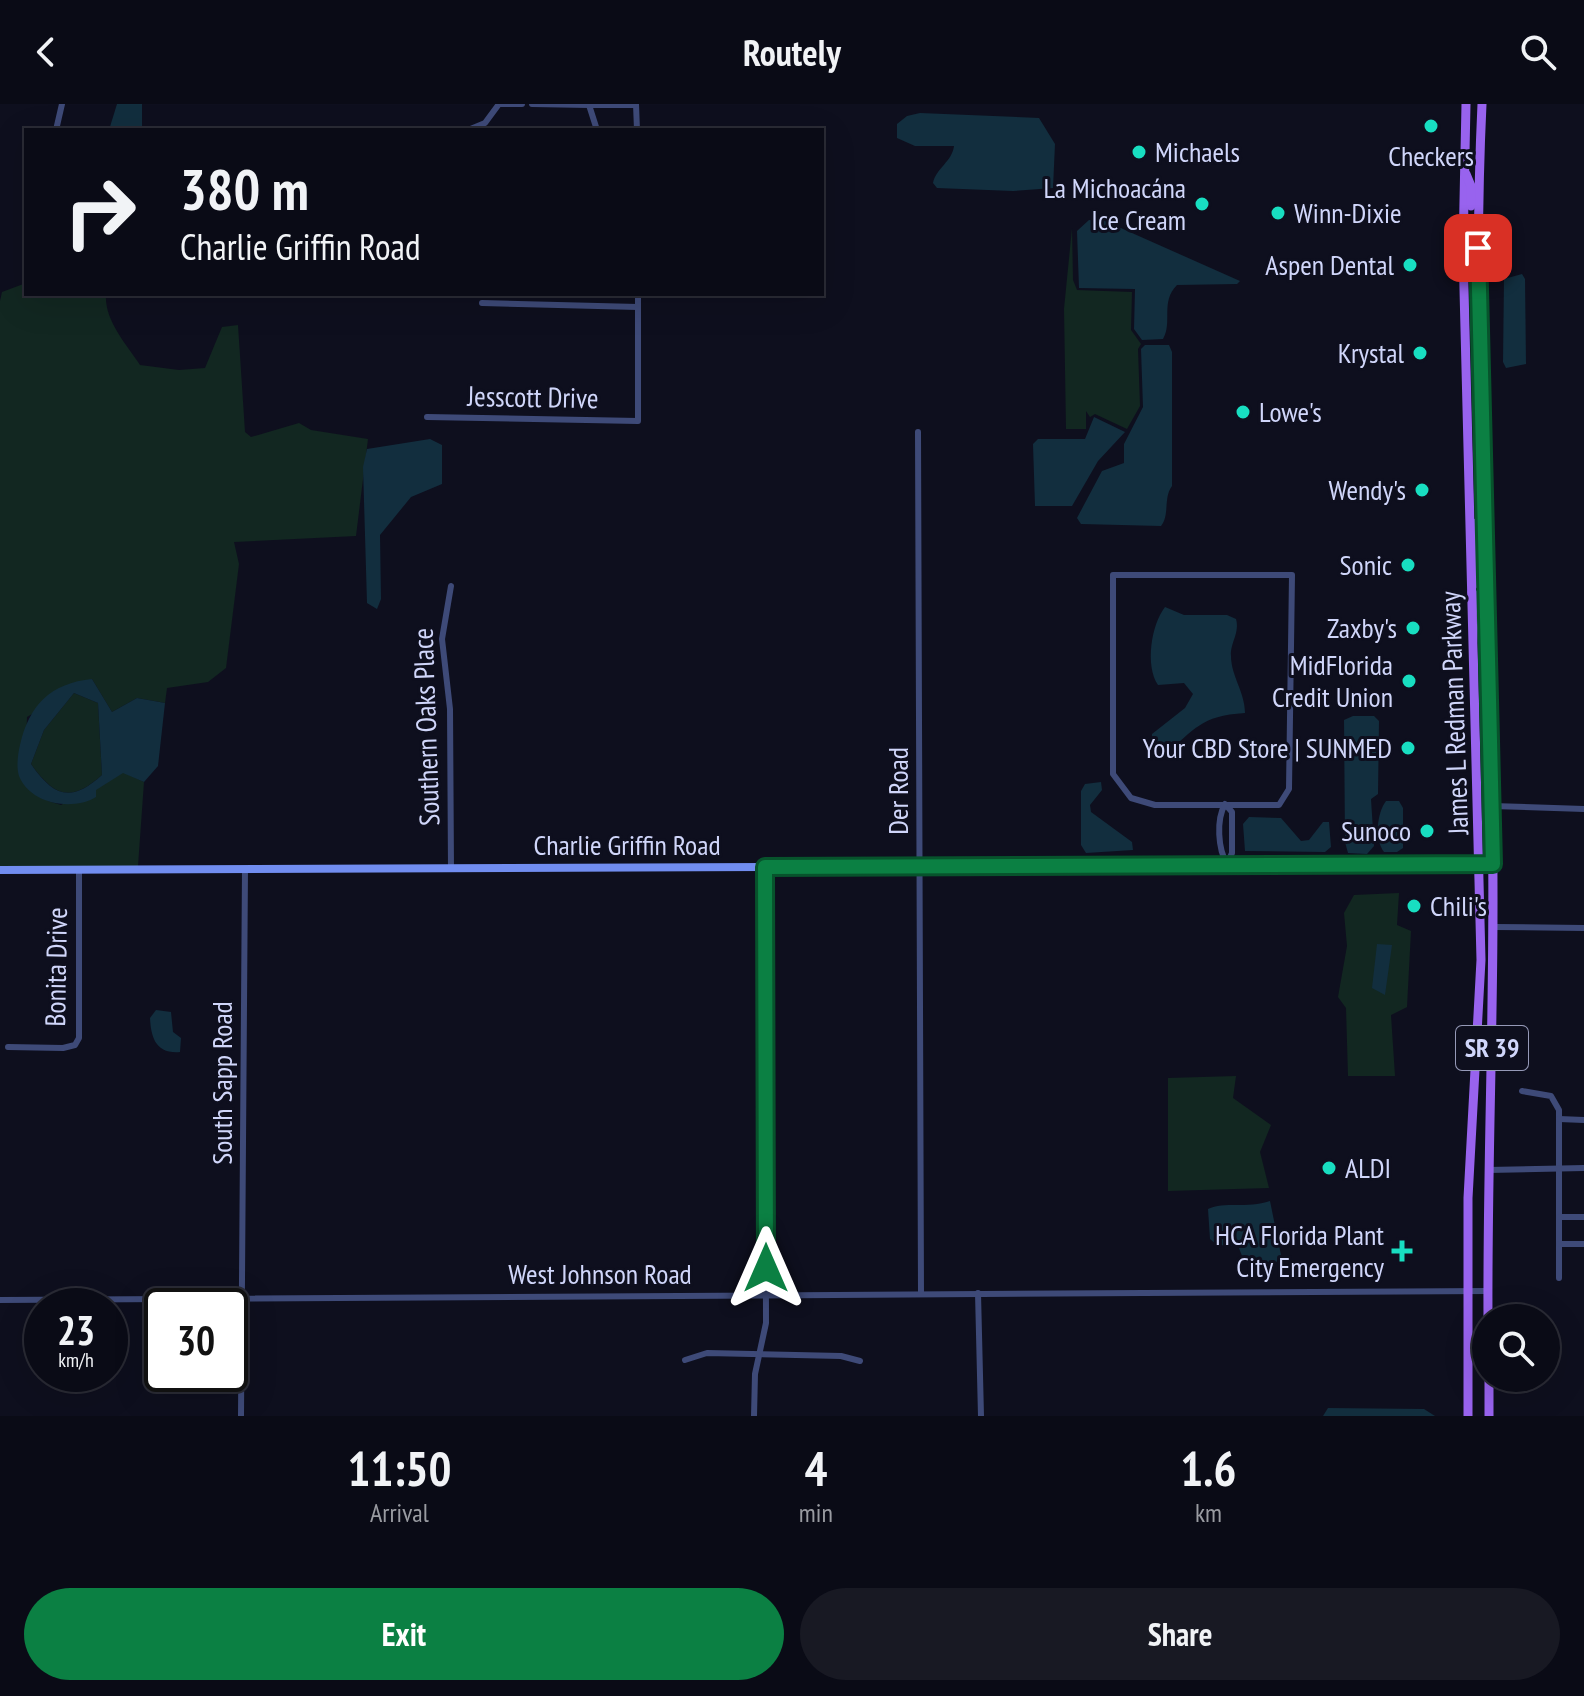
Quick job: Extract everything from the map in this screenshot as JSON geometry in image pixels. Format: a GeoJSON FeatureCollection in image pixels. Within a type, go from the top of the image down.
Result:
{"type":"FeatureCollection","features":[{"type":"Feature","properties":{"kind":"main road","name":"James L Redman Parkway"},"geometry":{"type":"LineString","coordinates":[[1482,104],[1478,273],[1494,927],[1487,1170],[1488,1304]]}},
{"type":"Feature","properties":{"kind":"main road","name":"James L Redman Parkway"},"geometry":{"type":"LineString","coordinates":[[1466,106],[1464,173],[1481,960],[1468,1198],[1468,1416]]}},
{"type":"Feature","properties":{"kind":"main road"},"geometry":{"type":"LineString","coordinates":[[1466,106],[1471,124],[1471,166],[1478,177]]}},
{"type":"Feature","properties":{"kind":"main road"},"geometry":{"type":"LineString","coordinates":[[1464,173],[1471,186],[1472,244],[1478,273]]}},
{"type":"Feature","properties":{"kind":"main road"},"geometry":{"type":"LineString","coordinates":[[1470,501],[1476,517],[1479,584],[1486,591]]}},
{"type":"Feature","properties":{"kind":"main road"},"geometry":{"type":"LineString","coordinates":[[1472,592],[1480,604],[1482,670],[1489,691]]}},
{"type":"Feature","properties":{"kind":"main road"},"geometry":{"type":"LineString","coordinates":[[1489,1392],[1489,1416]]}},
{"type":"Feature","properties":{"kind":"street"},"geometry":{"type":"LineString","coordinates":[[56,128],[62,104]]}},
{"type":"Feature","properties":{"kind":"street"},"geometry":{"type":"LineString","coordinates":[[473,128],[485,123],[499,104],[522,104]]}},
{"type":"Feature","properties":{"kind":"street"},"geometry":{"type":"LineString","coordinates":[[532,104],[636,104],[637,128]]}},
{"type":"Feature","properties":{"kind":"street"},"geometry":{"type":"LineString","coordinates":[[589,105],[596,128]]}},
{"type":"Feature","properties":{"kind":"street"},"geometry":{"type":"LineString","coordinates":[[482,303],[638,307],[638,296]]}},
{"type":"Feature","properties":{"kind":"street","name":"Jesscott Drive"},"geometry":{"type":"LineString","coordinates":[[427,417],[638,421],[638,307]]}},
{"type":"Feature","properties":{"kind":"street","name":"Der Road"},"geometry":{"type":"LineString","coordinates":[[918,432],[921,1294]]}},
{"type":"Feature","properties":{"kind":"street"},"geometry":{"type":"LineString","coordinates":[[1225,804],[1279,805],[1284,802],[1289,789],[1292,575],[1113,575],[1113,774],[1131,798],[1155,805],[1225,804],[1232,812],[1232,853],[1227,864]]}},
{"type":"Feature","properties":{"kind":"street","name":"Southern Oaks Place"},"geometry":{"type":"LineString","coordinates":[[451,586],[442,639],[450,709],[451,868]]}},
{"type":"Feature","properties":{"kind":"street"},"geometry":{"type":"LineString","coordinates":[[1225,804],[1221,813],[1221,854],[1227,864]]}},
{"type":"Feature","properties":{"kind":"street"},"geometry":{"type":"LineString","coordinates":[[1492,806],[1584,809]]}},
{"type":"Feature","properties":{"kind":"street","name":"Charlie Griffin Road"},"geometry":{"type":"LineString","coordinates":[[0,870],[1493,864]]}},
{"type":"Feature","properties":{"kind":"street"},"geometry":{"type":"LineString","coordinates":[[754,1416],[759,1353],[766,1323],[765,867]]}},
{"type":"Feature","properties":{"kind":"street","name":"South Sapp Road"},"geometry":{"type":"LineString","coordinates":[[244,1288],[245,869]]}},
{"type":"Feature","properties":{"kind":"street","name":"Bonita Drive"},"geometry":{"type":"LineString","coordinates":[[8,1047],[63,1048],[75,1045],[79,1038],[79,870]]}},
{"type":"Feature","properties":{"kind":"street"},"geometry":{"type":"LineString","coordinates":[[1494,927],[1584,928]]}},
{"type":"Feature","properties":{"kind":"street"},"geometry":{"type":"LineString","coordinates":[[1522,1091],[1551,1096],[1558,1105],[1559,1278]]}},
{"type":"Feature","properties":{"kind":"street"},"geometry":{"type":"LineString","coordinates":[[1559,1119],[1584,1120]]}},
{"type":"Feature","properties":{"kind":"street"},"geometry":{"type":"LineString","coordinates":[[1487,1170],[1584,1168]]}},
{"type":"Feature","properties":{"kind":"street"},"geometry":{"type":"LineString","coordinates":[[1559,1217],[1584,1217]]}},
{"type":"Feature","properties":{"kind":"street"},"geometry":{"type":"LineString","coordinates":[[1559,1244],[1584,1244]]}},
{"type":"Feature","properties":{"kind":"street","name":"West Johnson Road"},"geometry":{"type":"LineString","coordinates":[[248,1297],[766,1297],[1488,1291]]}},
{"type":"Feature","properties":{"kind":"street"},"geometry":{"type":"LineString","coordinates":[[978,1293],[981,1416]]}},
{"type":"Feature","properties":{"kind":"street","name":"West Johnson Road"},"geometry":{"type":"LineString","coordinates":[[0,1300],[144,1298]]}},
{"type":"Feature","properties":{"kind":"street"},"geometry":{"type":"LineString","coordinates":[[685,1360],[707,1353],[759,1353],[841,1356],[860,1361]]}},
{"type":"Feature","properties":{"kind":"street","name":"South Sapp Road"},"geometry":{"type":"LineString","coordinates":[[241,1392],[241,1416]]}},
{"type":"Feature","properties":{"kind":"green space"},"geometry":{"type":"Polygon","coordinates":[[[1072,228],[1073,280],[1077,290],[1132,292],[1131,330],[1141,344],[1138,349],[1140,406],[1127,429],[1095,414],[1090,417],[1086,411],[1086,429],[1066,429],[1064,309],[1072,228]]]}},
{"type":"Feature","properties":{"kind":"green space"},"geometry":{"type":"Polygon","coordinates":[[[24,284],[24,296],[106,296],[112,322],[140,365],[179,370],[205,368],[222,327],[238,325],[245,432],[251,437],[299,423],[311,430],[368,439],[356,536],[234,542],[239,564],[226,668],[208,682],[167,688],[165,703],[137,698],[112,712],[92,679],[27,717],[25,783],[48,801],[61,805],[123,772],[144,782],[138,866],[0,866],[2,292],[24,284]]]}},
{"type":"Feature","properties":{"kind":"green space"},"geometry":{"type":"Polygon","coordinates":[[[74,693],[98,703],[102,775],[72,793],[48,784],[31,764],[44,730],[74,693]]]}},
{"type":"Feature","properties":{"kind":"green space"},"geometry":{"type":"Polygon","coordinates":[[[1399,893],[1397,925],[1411,931],[1407,1007],[1391,1015],[1395,1076],[1348,1076],[1346,1008],[1338,997],[1347,946],[1344,913],[1354,895],[1399,893]]]}},
{"type":"Feature","properties":{"kind":"green space"},"geometry":{"type":"Polygon","coordinates":[[[1236,1076],[1233,1098],[1271,1125],[1260,1152],[1269,1188],[1168,1191],[1168,1078],[1236,1076]]]}},
{"type":"Feature","properties":{"kind":"water"},"geometry":{"type":"Polygon","coordinates":[[[117,104],[142,104],[142,128],[110,128],[117,104]]]}},
{"type":"Feature","properties":{"kind":"water"},"geometry":{"type":"Polygon","coordinates":[[[920,113],[1039,118],[1055,144],[1053,188],[1013,191],[937,188],[933,183],[937,173],[954,146],[915,146],[897,138],[897,124],[907,116],[920,113]]]}},
{"type":"Feature","properties":{"kind":"water"},"geometry":{"type":"Polygon","coordinates":[[[1089,220],[1105,221],[1240,281],[1237,284],[1177,285],[1169,298],[1163,339],[1142,340],[1134,329],[1135,289],[1079,288],[1077,231],[1089,220]]]}},
{"type":"Feature","properties":{"kind":"water"},"geometry":{"type":"Polygon","coordinates":[[[1522,274],[1525,279],[1526,364],[1506,368],[1503,362],[1504,279],[1522,274]]]}},
{"type":"Feature","properties":{"kind":"water"},"geometry":{"type":"Polygon","coordinates":[[[1145,345],[1169,345],[1172,352],[1172,486],[1164,522],[1161,526],[1081,524],[1077,518],[1102,471],[1124,463],[1124,444],[1143,407],[1141,349],[1145,345]]]}},
{"type":"Feature","properties":{"kind":"water"},"geometry":{"type":"Polygon","coordinates":[[[1094,417],[1125,432],[1098,461],[1072,506],[1035,506],[1033,444],[1038,439],[1085,439],[1094,417]]]}},
{"type":"Feature","properties":{"kind":"water"},"geometry":{"type":"Polygon","coordinates":[[[430,439],[442,445],[442,484],[411,497],[380,535],[381,599],[377,609],[367,603],[363,467],[367,449],[430,439]]]}},
{"type":"Feature","properties":{"kind":"water"},"geometry":{"type":"Polygon","coordinates":[[[1165,607],[1184,615],[1227,615],[1236,619],[1232,663],[1245,713],[1218,717],[1200,725],[1163,755],[1156,754],[1152,747],[1152,734],[1185,708],[1193,694],[1184,683],[1158,685],[1154,677],[1151,646],[1156,624],[1165,607]]]}},
{"type":"Feature","properties":{"kind":"water"},"geometry":{"type":"Polygon","coordinates":[[[92,679],[112,712],[137,698],[165,703],[158,766],[144,782],[123,773],[96,790],[96,797],[87,801],[53,803],[25,786],[18,772],[19,748],[29,718],[44,698],[78,681],[92,679]],[[74,693],[44,730],[31,764],[55,789],[72,793],[102,775],[98,703],[74,693]]]}},
{"type":"Feature","properties":{"kind":"water"},"geometry":{"type":"Polygon","coordinates":[[[1353,716],[1374,716],[1379,721],[1378,794],[1371,799],[1374,846],[1367,854],[1348,853],[1345,842],[1344,720],[1353,716]]]}},
{"type":"Feature","properties":{"kind":"water"},"geometry":{"type":"Polygon","coordinates":[[[1101,782],[1102,790],[1090,805],[1091,812],[1132,842],[1133,850],[1086,853],[1081,845],[1081,791],[1085,784],[1101,782]]]}},
{"type":"Feature","properties":{"kind":"water"},"geometry":{"type":"Polygon","coordinates":[[[1386,801],[1399,801],[1403,808],[1403,848],[1397,852],[1384,852],[1379,840],[1379,819],[1386,801]]]}},
{"type":"Feature","properties":{"kind":"water"},"geometry":{"type":"Polygon","coordinates":[[[1249,817],[1281,818],[1301,841],[1309,840],[1323,822],[1329,822],[1331,847],[1325,852],[1245,851],[1243,824],[1249,817]]]}},
{"type":"Feature","properties":{"kind":"water"},"geometry":{"type":"Polygon","coordinates":[[[1377,944],[1392,945],[1385,995],[1372,988],[1377,944]]]}},
{"type":"Feature","properties":{"kind":"water"},"geometry":{"type":"Polygon","coordinates":[[[156,1010],[171,1012],[173,1032],[181,1038],[180,1052],[165,1050],[156,1043],[150,1018],[156,1010]]]}},
{"type":"Feature","properties":{"kind":"water"},"geometry":{"type":"Polygon","coordinates":[[[1270,1201],[1281,1255],[1275,1264],[1245,1263],[1238,1246],[1217,1245],[1210,1239],[1208,1209],[1270,1201]]]}},
{"type":"Feature","properties":{"kind":"water"},"geometry":{"type":"Polygon","coordinates":[[[1328,1408],[1424,1409],[1435,1416],[1323,1416],[1328,1408]]]}},
{"type":"Feature","properties":{"kind":"place","name":"Checkers"},"geometry":{"type":"Point","coordinates":[1431,126]}},
{"type":"Feature","properties":{"kind":"place","name":"Michaels"},"geometry":{"type":"Point","coordinates":[1139,152]}},
{"type":"Feature","properties":{"kind":"place","name":"La Michoacána Ice Cream"},"geometry":{"type":"Point","coordinates":[1202,204]}},
{"type":"Feature","properties":{"kind":"place","name":"Winn-Dixie"},"geometry":{"type":"Point","coordinates":[1278,213]}},
{"type":"Feature","properties":{"kind":"place","name":"Aspen Dental"},"geometry":{"type":"Point","coordinates":[1410,265]}},
{"type":"Feature","properties":{"kind":"place","name":"Krystal"},"geometry":{"type":"Point","coordinates":[1420,353]}},
{"type":"Feature","properties":{"kind":"place","name":"Lowe's"},"geometry":{"type":"Point","coordinates":[1243,412]}},
{"type":"Feature","properties":{"kind":"place","name":"Wendy's"},"geometry":{"type":"Point","coordinates":[1422,490]}},
{"type":"Feature","properties":{"kind":"place","name":"Sonic"},"geometry":{"type":"Point","coordinates":[1408,565]}},
{"type":"Feature","properties":{"kind":"place","name":"Zaxby's"},"geometry":{"type":"Point","coordinates":[1413,628]}},
{"type":"Feature","properties":{"kind":"place","name":"MidFlorida Credit Union"},"geometry":{"type":"Point","coordinates":[1409,681]}},
{"type":"Feature","properties":{"kind":"place","name":"Your CBD Store | SUNMED"},"geometry":{"type":"Point","coordinates":[1408,748]}},
{"type":"Feature","properties":{"kind":"place","name":"Sunoco"},"geometry":{"type":"Point","coordinates":[1427,831]}},
{"type":"Feature","properties":{"kind":"place","name":"Chili's"},"geometry":{"type":"Point","coordinates":[1414,906]}},
{"type":"Feature","properties":{"kind":"place","name":"ALDI"},"geometry":{"type":"Point","coordinates":[1329,1168]}},
{"type":"Feature","properties":{"kind":"place","name":"HCA Florida Plant City Emergency"},"geometry":{"type":"Point","coordinates":[1402,1251]}},
{"type":"Feature","properties":{"kind":"route"},"geometry":{"type":"LineString","coordinates":[[766,1268],[765,867],[1493,864],[1478,248]]}}]}
